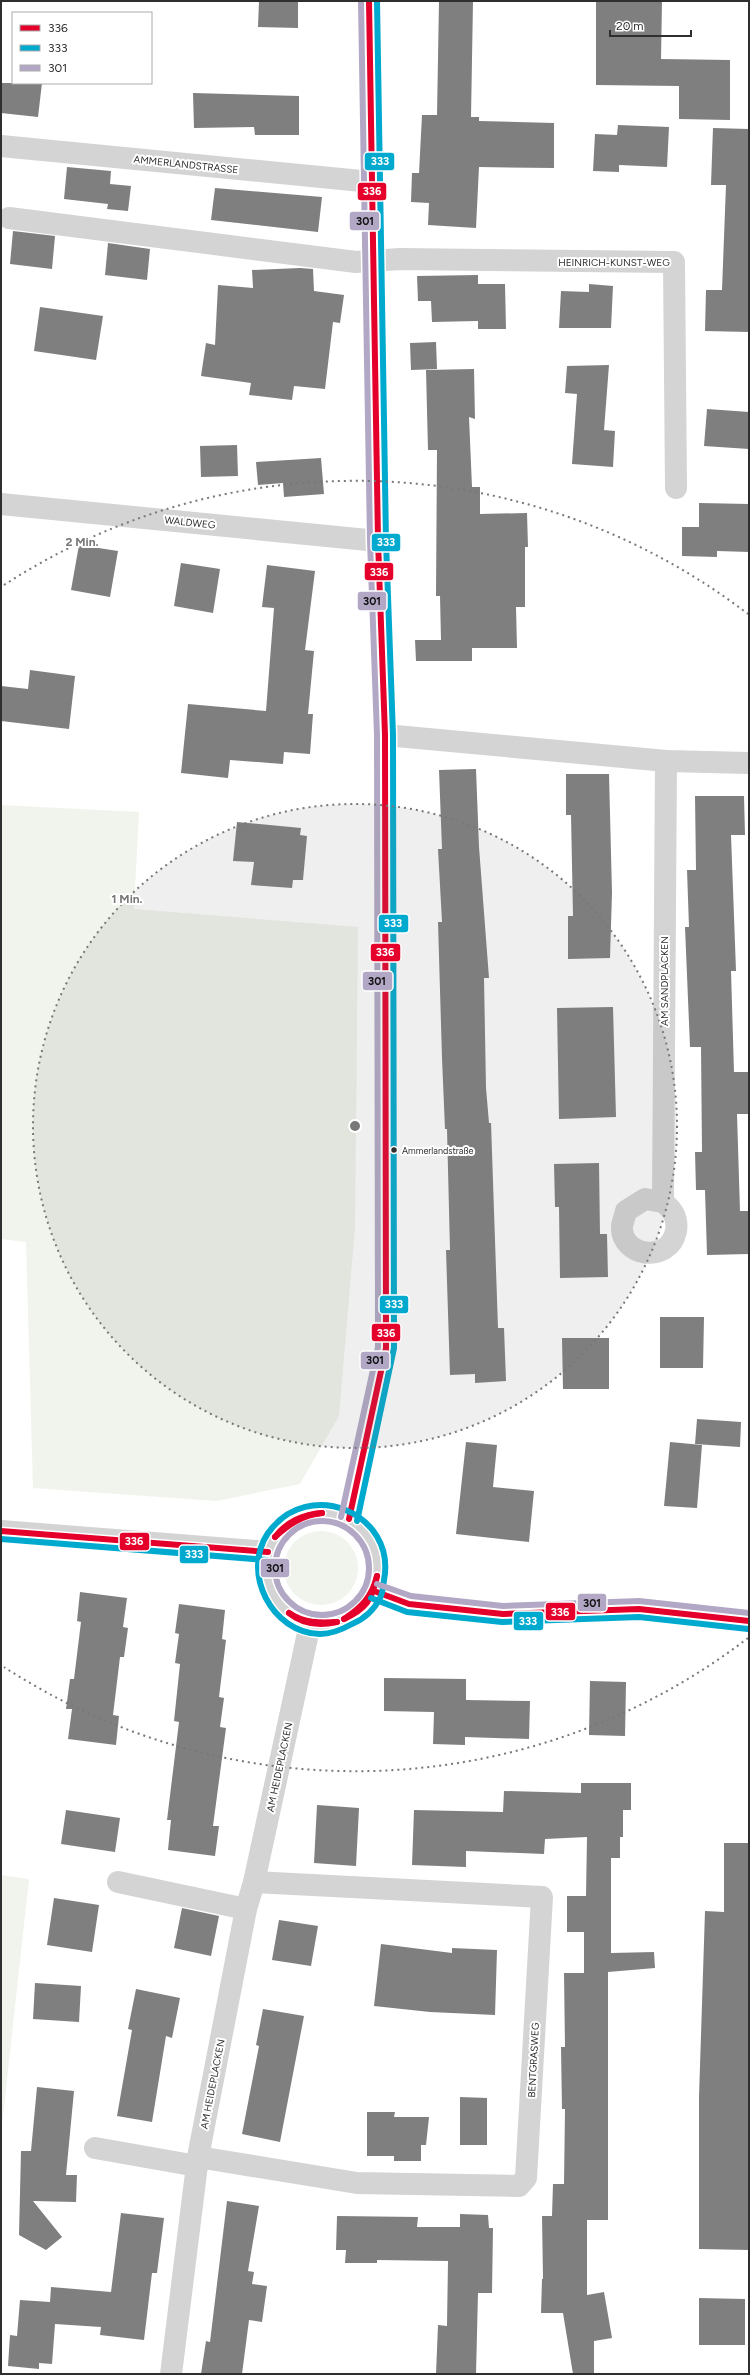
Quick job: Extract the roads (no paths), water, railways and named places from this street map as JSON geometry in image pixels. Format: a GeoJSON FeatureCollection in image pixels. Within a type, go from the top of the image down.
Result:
{"type":"FeatureCollection","features":[{"type":"Feature","properties":{"kind":"street"},"geometry":{"type":"LineString","coordinates":[[349,1519],[386,1348],[384,735],[378,541],[375,261],[369,1]]}},
{"type":"Feature","properties":{"kind":"street","name":"AMMERLANDSTRASSE"},"geometry":{"type":"LineString","coordinates":[[1,146],[372,182]]}},
{"type":"Feature","properties":{"kind":"street"},"geometry":{"type":"LineString","coordinates":[[9,218],[356,262],[375,261]]}},
{"type":"Feature","properties":{"kind":"street","name":"HEINRICH-KUNST-WEG"},"geometry":{"type":"LineString","coordinates":[[375,261],[400,259],[674,262],[676,488]]}},
{"type":"Feature","properties":{"kind":"street","name":"WALDWEG"},"geometry":{"type":"LineString","coordinates":[[1,504],[378,541]]}},
{"type":"Feature","properties":{"kind":"street"},"geometry":{"type":"LineString","coordinates":[[384,735],[666,761],[749,763]]}},
{"type":"Feature","properties":{"kind":"street","name":"AM SANDPLACKEN"},"geometry":{"type":"LineString","coordinates":[[663,1202],[666,761]]}},
{"type":"Feature","properties":{"kind":"street"},"geometry":{"type":"LineString","coordinates":[[322,1513],[333,1514],[349,1519],[362,1529],[372,1543],[376,1553],[378,1575],[374,1591],[366,1604],[354,1615],[333,1624],[310,1624],[296,1619],[283,1610],[273,1597],[267,1583],[265,1568],[268,1552],[275,1537],[286,1525],[300,1516],[322,1513]]}},
{"type":"Feature","properties":{"kind":"street"},"geometry":{"type":"LineString","coordinates":[[1,1531],[268,1552]]}},
{"type":"Feature","properties":{"kind":"street"},"geometry":{"type":"LineString","coordinates":[[374,1591],[409,1604],[504,1614],[639,1609],[749,1621]]}},
{"type":"Feature","properties":{"kind":"street","name":"AM HEIDEPLACKEN"},"geometry":{"type":"LineString","coordinates":[[171,2374],[198,2161],[246,1909],[254,1882],[310,1624]]}},
{"type":"Feature","properties":{"kind":"street"},"geometry":{"type":"LineString","coordinates":[[118,1882],[246,1909]]}},
{"type":"Feature","properties":{"kind":"street","name":"BENTGRASWEG"},"geometry":{"type":"LineString","coordinates":[[198,2161],[357,2183],[519,2186],[526,2178],[542,1897],[254,1882]]}},
{"type":"Feature","properties":{"kind":"street"},"geometry":{"type":"LineString","coordinates":[[95,2148],[198,2161]]}},
{"type":"Feature","properties":{"kind":"place","name":"Ammerlandstraße"},"geometry":{"type":"Point","coordinates":[394,1150]}}]}
